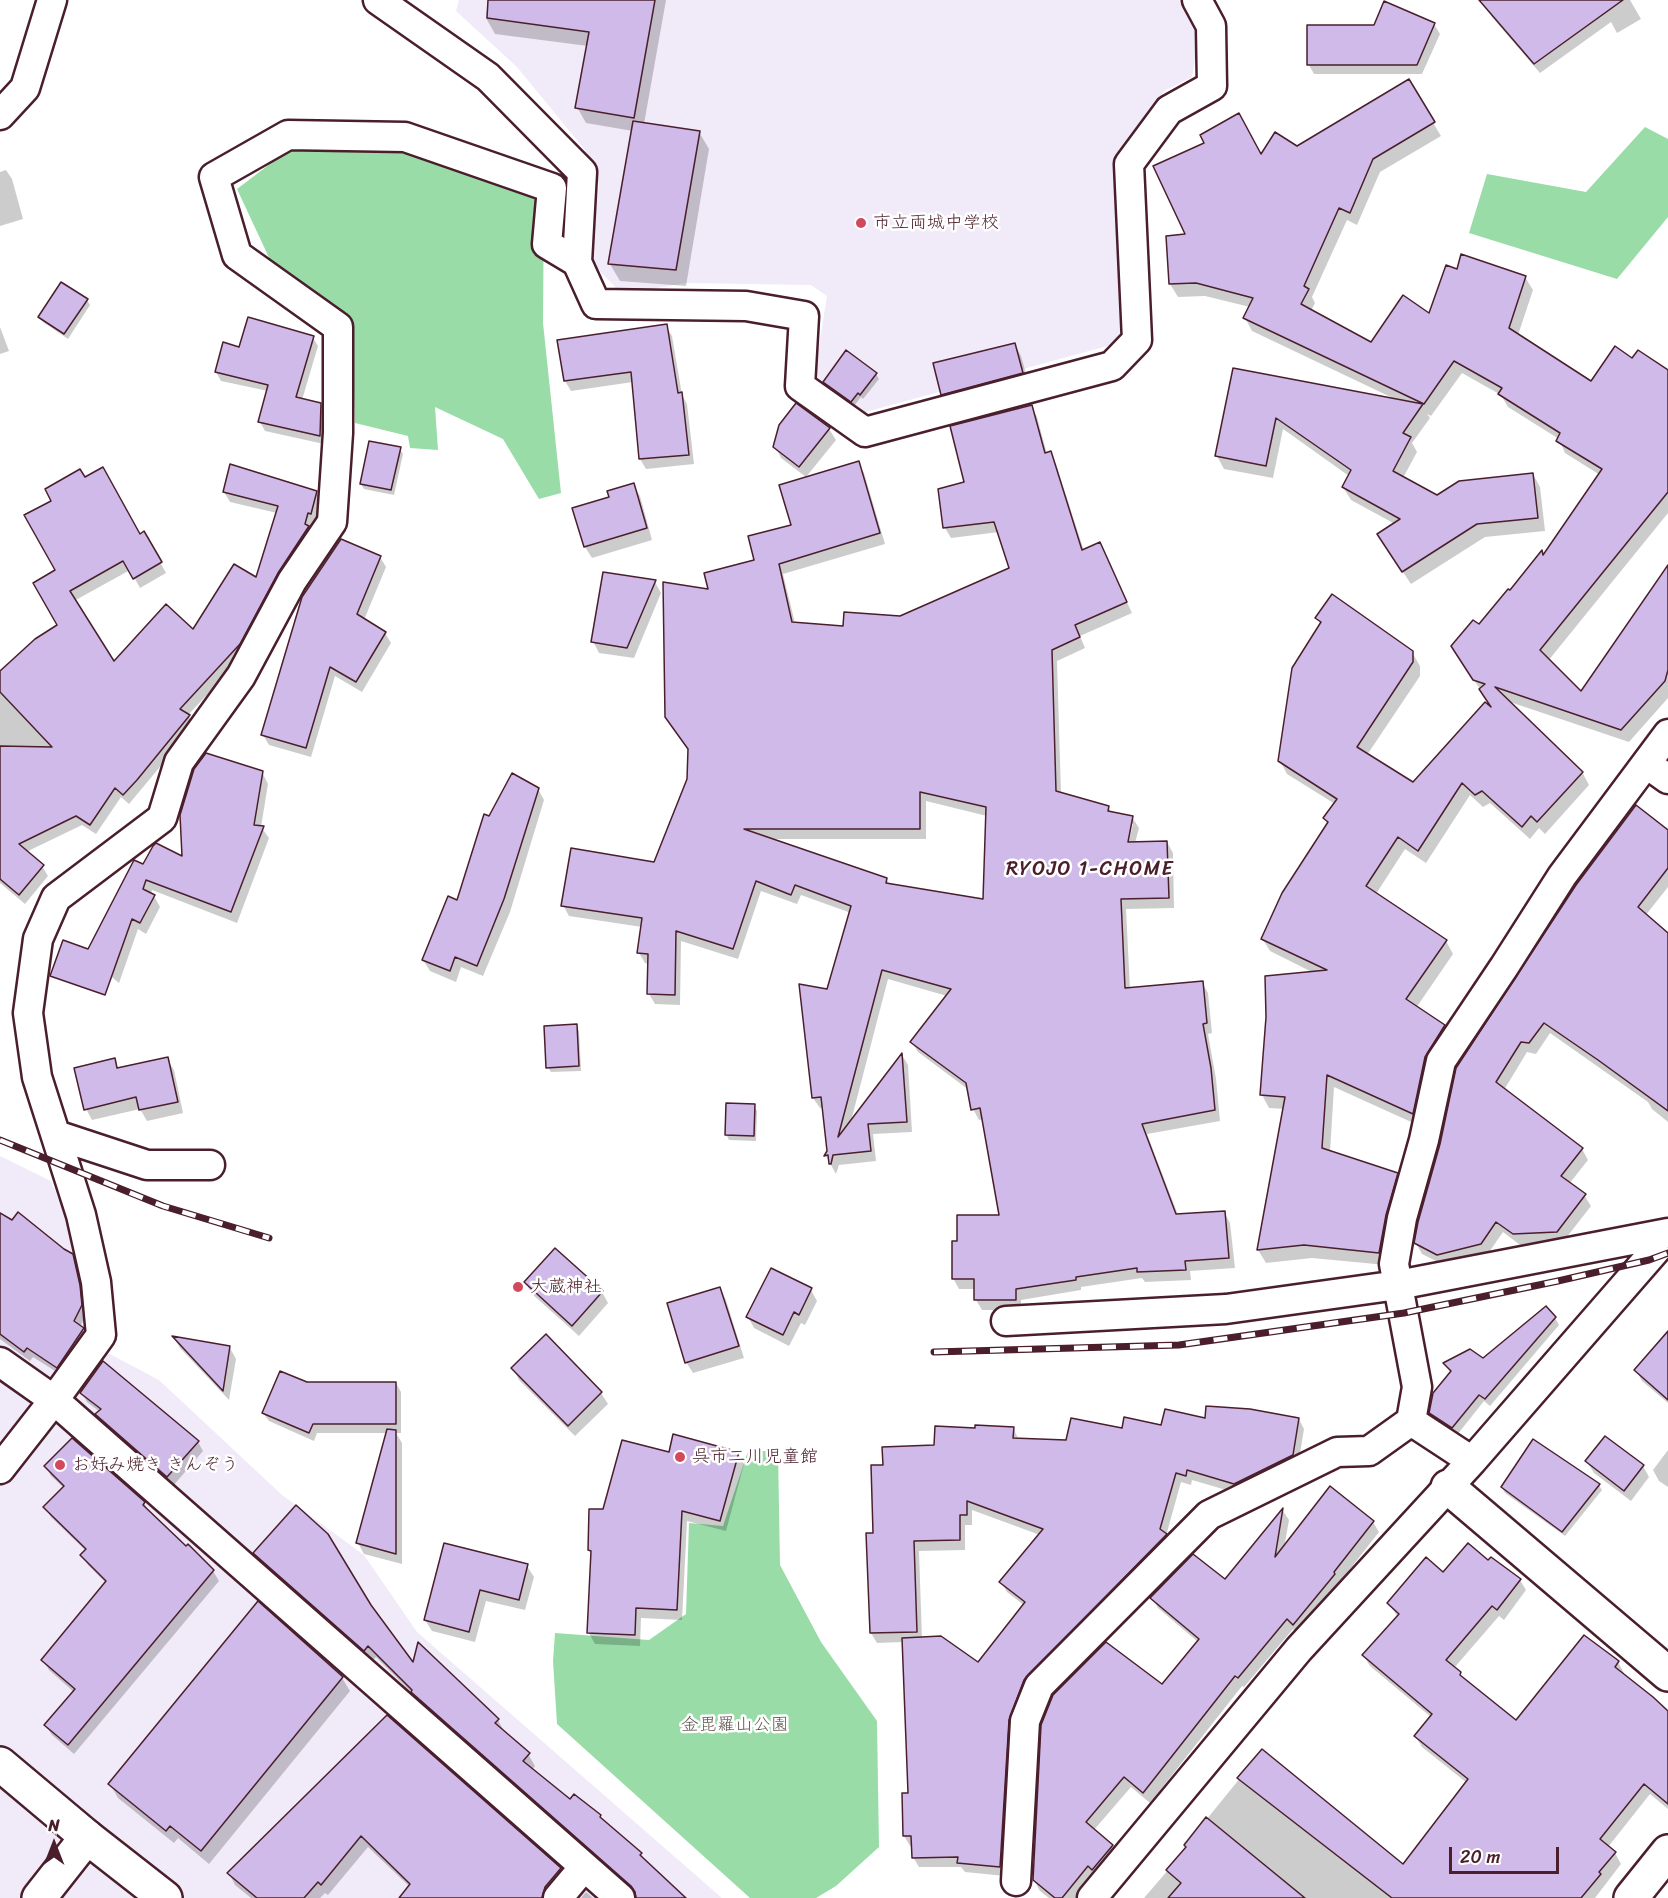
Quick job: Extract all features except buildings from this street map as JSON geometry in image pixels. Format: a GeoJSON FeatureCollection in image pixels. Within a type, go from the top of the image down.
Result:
{"type":"FeatureCollection","features":[{"type":"Feature","properties":{"kind":"main road"},"geometry":{"type":"LineString","coordinates":[[1448,1487],[1668,1674]]}},
{"type":"Feature","properties":{"kind":"main road"},"geometry":{"type":"LineString","coordinates":[[0,1764],[87,1837],[165,1898]]}},
{"type":"Feature","properties":{"kind":"main road"},"geometry":{"type":"LineString","coordinates":[[39,1898],[87,1837]]}},
{"type":"Feature","properties":{"kind":"main road"},"geometry":{"type":"LineString","coordinates":[[1632,1898],[1668,1852]]}},
{"type":"Feature","properties":{"kind":"street"},"geometry":{"type":"LineString","coordinates":[[0,115],[25,88],[52,0]]}},
{"type":"Feature","properties":{"kind":"street"},"geometry":{"type":"LineString","coordinates":[[378,0],[488,77],[582,172],[577,262],[596,304],[746,306],[804,316],[800,386],[865,432],[1112,366],[1137,340],[1129,164],[1169,110],[1212,86],[1211,26],[1197,0]]}},
{"type":"Feature","properties":{"kind":"street"},"geometry":{"type":"LineString","coordinates":[[0,1469],[101,1335],[96,1282],[81,1215],[37,1077],[28,1013],[38,939],[56,898],[162,818],[179,762],[241,676],[292,581],[332,522],[338,433],[338,327],[237,255],[214,177],[288,135],[405,137],[552,188],[547,244],[577,262]]}},
{"type":"Feature","properties":{"kind":"street"},"geometry":{"type":"LineString","coordinates":[[1016,1881],[1025,1721],[1039,1686],[1209,1515],[1337,1452],[1369,1451],[1411,1421],[1417,1386],[1394,1264],[1402,1218],[1424,1140],[1441,1061],[1562,876],[1658,771],[1668,734]]}},
{"type":"Feature","properties":{"kind":"street"},"geometry":{"type":"LineString","coordinates":[[56,1135],[147,1165],[210,1165]]}},
{"type":"Feature","properties":{"kind":"street"},"geometry":{"type":"LineString","coordinates":[[1006,1321],[1226,1309],[1398,1285],[1668,1235]]}},
{"type":"Feature","properties":{"kind":"street"},"geometry":{"type":"LineString","coordinates":[[1092,1898],[1299,1649],[1472,1461],[1668,1235]]}},
{"type":"Feature","properties":{"kind":"street"},"geometry":{"type":"LineString","coordinates":[[0,1362],[54,1400],[620,1898]]}},
{"type":"Feature","properties":{"kind":"street"},"geometry":{"type":"LineString","coordinates":[[1411,1421],[1472,1461]]}},
{"type":"Feature","properties":{"kind":"street"},"geometry":{"type":"LineString","coordinates":[[558,1898],[584,1868]]}},
{"type":"Feature","properties":{"kind":"shaded area","name":"市立両城中学校"},"geometry":{"type":"Polygon","coordinates":[[[459,0],[1177,0],[1189,2],[1201,27],[1192,77],[1164,91],[1126,145],[1128,325],[1111,345],[862,413],[814,377],[827,296],[811,285],[685,283],[622,294],[590,261],[599,184],[585,150],[517,67],[456,11],[459,0]]]}},
{"type":"Feature","properties":{"kind":"shaded area"},"geometry":{"type":"Polygon","coordinates":[[[0,1156],[51,1181],[77,1246],[89,1343],[159,1380],[282,1495],[364,1555],[417,1632],[722,1898],[0,1898],[0,1156]]]}},
{"type":"Feature","properties":{"kind":"green space"},"geometry":{"type":"Polygon","coordinates":[[[1645,127],[1668,139],[1668,217],[1617,279],[1469,233],[1487,174],[1586,192],[1645,127]]]}},
{"type":"Feature","properties":{"kind":"green space"},"geometry":{"type":"Polygon","coordinates":[[[308,135],[405,144],[544,191],[543,323],[561,493],[539,499],[503,439],[435,407],[438,450],[410,448],[408,436],[355,423],[352,320],[272,264],[237,189],[308,135]]]}},
{"type":"Feature","properties":{"kind":"green space","name":"金毘羅山公園"},"geometry":{"type":"Polygon","coordinates":[[[748,1451],[778,1451],[780,1565],[821,1642],[877,1721],[879,1847],[836,1886],[816,1898],[750,1898],[557,1724],[553,1661],[555,1633],[649,1640],[686,1614],[689,1523],[723,1526],[748,1451]]]}},
{"type":"Feature","properties":{"kind":"railway"},"geometry":{"type":"LineString","coordinates":[[0,1140],[163,1206],[269,1238]]}},
{"type":"Feature","properties":{"kind":"railway"},"geometry":{"type":"LineString","coordinates":[[934,1352],[1179,1345],[1404,1313],[1558,1281],[1649,1260],[1668,1253]]}},
{"type":"Feature","properties":{"kind":"place","name":"市立両城中学校"},"geometry":{"type":"Point","coordinates":[861,223]}},
{"type":"Feature","properties":{"kind":"place","name":"大蔵神社"},"geometry":{"type":"Point","coordinates":[518,1287]}},
{"type":"Feature","properties":{"kind":"place","name":"呉市二川児童館"},"geometry":{"type":"Point","coordinates":[680,1457]}},
{"type":"Feature","properties":{"kind":"place","name":"お好み焼き きんぞう"},"geometry":{"type":"Point","coordinates":[60,1465]}},
{"type":"Feature","properties":{"kind":"district","name":"RYOJO 1-CHOME"},"geometry":{"type":"Point","coordinates":[1090,870]}}]}
